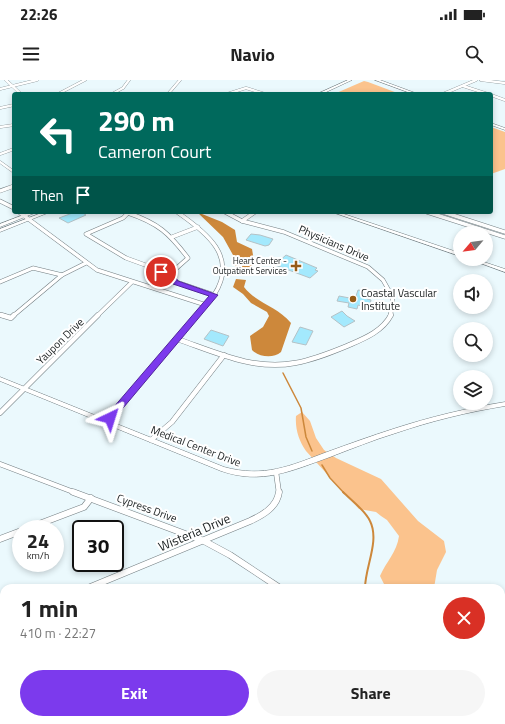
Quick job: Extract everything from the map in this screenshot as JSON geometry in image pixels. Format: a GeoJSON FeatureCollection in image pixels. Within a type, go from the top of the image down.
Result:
{"type":"FeatureCollection","features":[{"type":"Feature","properties":{"kind":"main road"},"geometry":{"type":"LineString","coordinates":[[376,81],[402,92]]}},
{"type":"Feature","properties":{"kind":"main road"},"geometry":{"type":"LineString","coordinates":[[376,81],[410,92]]}},
{"type":"Feature","properties":{"kind":"main road"},"geometry":{"type":"LineString","coordinates":[[493,122],[505,126]]}},
{"type":"Feature","properties":{"kind":"main road"},"geometry":{"type":"LineString","coordinates":[[493,125],[505,129]]}},
{"type":"Feature","properties":{"kind":"street"},"geometry":{"type":"LineString","coordinates":[[6,80],[19,92]]}},
{"type":"Feature","properties":{"kind":"street"},"geometry":{"type":"LineString","coordinates":[[0,89],[37,80]]}},
{"type":"Feature","properties":{"kind":"street"},"geometry":{"type":"LineString","coordinates":[[62,92],[85,80]]}},
{"type":"Feature","properties":{"kind":"street"},"geometry":{"type":"LineString","coordinates":[[116,92],[123,88],[129,80]]}},
{"type":"Feature","properties":{"kind":"street"},"geometry":{"type":"LineString","coordinates":[[170,92],[180,80]]}},
{"type":"Feature","properties":{"kind":"street"},"geometry":{"type":"LineString","coordinates":[[323,92],[350,80]]}},
{"type":"Feature","properties":{"kind":"street"},"geometry":{"type":"LineString","coordinates":[[331,92],[357,80]]}},
{"type":"Feature","properties":{"kind":"street"},"geometry":{"type":"LineString","coordinates":[[448,92],[479,80],[505,83]]}},
{"type":"Feature","properties":{"kind":"street"},"geometry":{"type":"LineString","coordinates":[[456,92],[479,80]]}},
{"type":"Feature","properties":{"kind":"street"},"geometry":{"type":"LineString","coordinates":[[463,86],[482,92]]}},
{"type":"Feature","properties":{"kind":"street"},"geometry":{"type":"LineString","coordinates":[[232,92],[244,87],[254,88],[261,92]]}},
{"type":"Feature","properties":{"kind":"street"},"geometry":{"type":"LineString","coordinates":[[493,96],[505,100]]}},
{"type":"Feature","properties":{"kind":"street"},"geometry":{"type":"LineString","coordinates":[[0,108],[12,105]]}},
{"type":"Feature","properties":{"kind":"street"},"geometry":{"type":"LineString","coordinates":[[0,127],[12,125]]}},
{"type":"Feature","properties":{"kind":"street"},"geometry":{"type":"LineString","coordinates":[[0,154],[12,150]]}},
{"type":"Feature","properties":{"kind":"street"},"geometry":{"type":"LineString","coordinates":[[0,162],[12,171]]}},
{"type":"Feature","properties":{"kind":"street"},"geometry":{"type":"LineString","coordinates":[[0,191],[12,187]]}},
{"type":"Feature","properties":{"kind":"street"},"geometry":{"type":"LineString","coordinates":[[0,201],[12,207]]}},
{"type":"Feature","properties":{"kind":"street"},"geometry":{"type":"LineString","coordinates":[[22,214],[86,263],[105,273],[206,305]]}},
{"type":"Feature","properties":{"kind":"street"},"geometry":{"type":"LineString","coordinates":[[0,226],[30,214]]}},
{"type":"Feature","properties":{"kind":"street"},"geometry":{"type":"LineString","coordinates":[[0,231],[43,214]]}},
{"type":"Feature","properties":{"kind":"street"},"geometry":{"type":"LineString","coordinates":[[128,214],[123,218],[86,234],[111,252],[151,269],[170,274],[176,282],[214,295]]}},
{"type":"Feature","properties":{"kind":"street"},"geometry":{"type":"LineString","coordinates":[[132,214],[149,220],[172,237],[188,258],[170,274]]}},
{"type":"Feature","properties":{"kind":"street"},"geometry":{"type":"LineString","coordinates":[[107,422],[214,295],[223,277],[222,257],[216,245],[198,227],[179,214]]}},
{"type":"Feature","properties":{"kind":"street","name":"Physicians Drive"},"geometry":{"type":"LineString","coordinates":[[178,339],[245,361],[269,365],[286,365],[312,360],[376,332],[387,321],[393,307],[393,297],[387,284],[368,267],[280,230],[242,221],[229,214]]}},
{"type":"Feature","properties":{"kind":"street"},"geometry":{"type":"LineString","coordinates":[[242,221],[252,214]]}},
{"type":"Feature","properties":{"kind":"street"},"geometry":{"type":"LineString","coordinates":[[340,214],[453,253]]}},
{"type":"Feature","properties":{"kind":"street"},"geometry":{"type":"LineString","coordinates":[[433,214],[505,237]]}},
{"type":"Feature","properties":{"kind":"street"},"geometry":{"type":"LineString","coordinates":[[450,214],[505,232]]}},
{"type":"Feature","properties":{"kind":"street"},"geometry":{"type":"LineString","coordinates":[[172,237],[198,227]]}},
{"type":"Feature","properties":{"kind":"street"},"geometry":{"type":"LineString","coordinates":[[0,315],[11,318],[62,275],[86,263]]}},
{"type":"Feature","properties":{"kind":"street"},"geometry":{"type":"LineString","coordinates":[[493,266],[504,269]]}},
{"type":"Feature","properties":{"kind":"street"},"geometry":{"type":"LineString","coordinates":[[0,282],[33,268],[62,275]]}},
{"type":"Feature","properties":{"kind":"street","name":"Yaupon Drive"},"geometry":{"type":"LineString","coordinates":[[0,413],[132,282]]}},
{"type":"Feature","properties":{"kind":"street"},"geometry":{"type":"LineString","coordinates":[[152,440],[172,422],[224,355]]}},
{"type":"Feature","properties":{"kind":"street","name":"Medical Center Drive"},"geometry":{"type":"LineString","coordinates":[[0,379],[228,471],[253,475],[276,472],[415,424],[471,410],[505,404]]}},
{"type":"Feature","properties":{"kind":"street","name":"Cypress Drive"},"geometry":{"type":"LineString","coordinates":[[0,464],[204,541],[230,555],[274,584]]}},
{"type":"Feature","properties":{"kind":"street","name":"Wisteria Drive"},"geometry":{"type":"LineString","coordinates":[[98,584],[204,541],[255,518],[270,509],[277,500],[280,491],[276,472]]}},
{"type":"Feature","properties":{"kind":"street"},"geometry":{"type":"LineString","coordinates":[[50,520],[84,507],[92,498]]}},
{"type":"Feature","properties":{"kind":"street"},"geometry":{"type":"LineString","coordinates":[[0,539],[12,534]]}},
{"type":"Feature","properties":{"kind":"shaded area"},"geometry":{"type":"Polygon","coordinates":[[[364,81],[395,92],[339,92],[364,81]]]}},
{"type":"Feature","properties":{"kind":"shaded area"},"geometry":{"type":"Polygon","coordinates":[[[493,128],[505,132],[505,169],[493,173],[493,128]]]}},
{"type":"Feature","properties":{"kind":"shaded area"},"geometry":{"type":"Polygon","coordinates":[[[199,214],[222,222],[235,230],[237,242],[252,249],[254,261],[252,267],[245,270],[236,268],[233,255],[223,237],[199,214]]]}},
{"type":"Feature","properties":{"kind":"shaded area"},"geometry":{"type":"Polygon","coordinates":[[[236,279],[246,280],[244,287],[254,297],[279,312],[291,323],[281,352],[278,354],[274,356],[262,356],[252,350],[250,336],[263,327],[269,316],[267,312],[251,303],[243,294],[233,287],[236,279]]]}},
{"type":"Feature","properties":{"kind":"shaded area"},"geometry":{"type":"Polygon","coordinates":[[[302,412],[310,421],[316,438],[324,450],[336,458],[381,479],[418,521],[444,541],[446,552],[437,570],[435,584],[384,584],[380,576],[394,552],[399,536],[387,520],[376,512],[359,509],[306,451],[299,439],[296,426],[296,416],[302,412]]]}},
{"type":"Feature","properties":{"kind":"building"},"geometry":{"type":"Polygon","coordinates":[[[70,214],[86,215],[68,223],[59,218],[70,214]]]}},
{"type":"Feature","properties":{"kind":"building"},"geometry":{"type":"Polygon","coordinates":[[[251,234],[273,239],[269,245],[265,246],[246,240],[251,234]]]}},
{"type":"Feature","properties":{"kind":"building","name":"Heart Center - Outpatient Services"},"geometry":{"type":"Polygon","coordinates":[[[286,255],[317,268],[315,270],[318,271],[310,278],[275,265],[286,255]]]}},
{"type":"Feature","properties":{"kind":"building","name":"Coastal Vascular Institute"},"geometry":{"type":"Polygon","coordinates":[[[358,290],[365,291],[364,294],[368,295],[367,299],[371,300],[369,308],[358,305],[357,309],[348,307],[349,303],[337,301],[339,296],[355,299],[358,290]]]}},
{"type":"Feature","properties":{"kind":"building"},"geometry":{"type":"Polygon","coordinates":[[[342,311],[355,321],[344,327],[331,317],[342,311]]]}},
{"type":"Feature","properties":{"kind":"building"},"geometry":{"type":"Polygon","coordinates":[[[300,327],[313,331],[306,345],[292,342],[300,327]]]}},
{"type":"Feature","properties":{"kind":"building"},"geometry":{"type":"Polygon","coordinates":[[[211,330],[229,336],[223,346],[204,339],[211,330]]]}},
{"type":"Feature","properties":{"kind":"waterway"},"geometry":{"type":"LineString","coordinates":[[283,373],[301,408],[306,437],[312,451]]}},
{"type":"Feature","properties":{"kind":"waterway"},"geometry":{"type":"LineString","coordinates":[[322,465],[330,478],[343,492]]}},
{"type":"Feature","properties":{"kind":"waterway"},"geometry":{"type":"LineString","coordinates":[[343,492],[365,513],[373,529],[373,545],[366,584]]}},
{"type":"Feature","properties":{"kind":"place","name":"Heart Center - Outpatient Services"},"geometry":{"type":"Point","coordinates":[296,266]}},
{"type":"Feature","properties":{"kind":"place","name":"Coastal Vascular Institute"},"geometry":{"type":"Point","coordinates":[353,299]}},
{"type":"Feature","properties":{"kind":"route"},"geometry":{"type":"LineString","coordinates":[[110,418],[214,295],[188,288],[173,280],[170,274],[161,272]]}}]}
